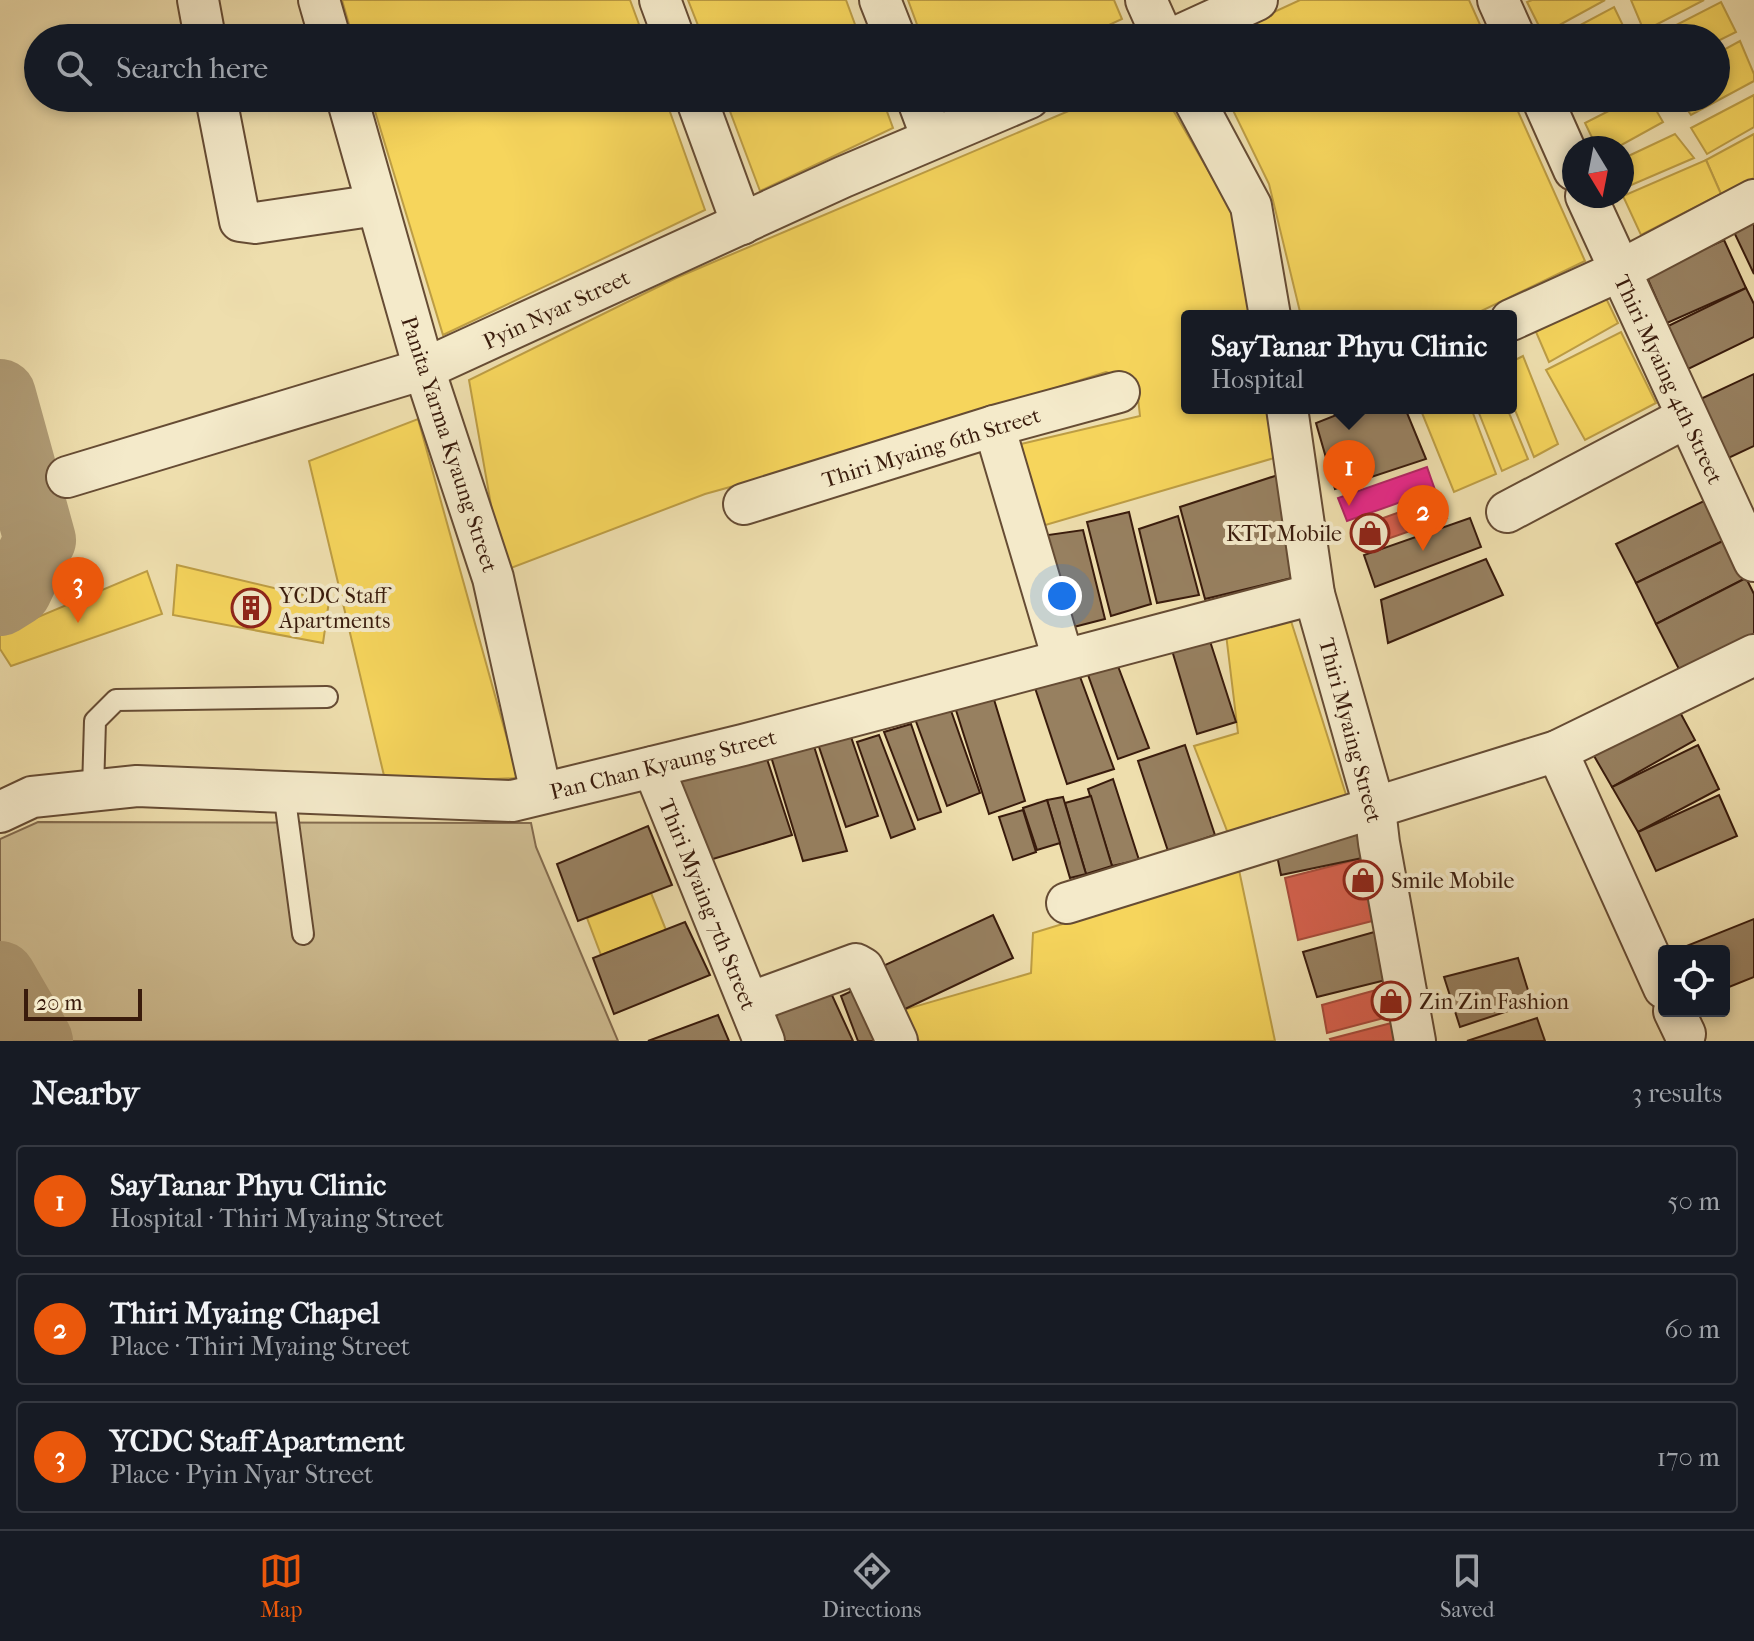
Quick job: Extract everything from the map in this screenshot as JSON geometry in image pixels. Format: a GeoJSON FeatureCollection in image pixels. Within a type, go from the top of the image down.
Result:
{"type":"FeatureCollection","features":[{"type":"Feature","properties":{"kind":"street"},"geometry":{"type":"LineString","coordinates":[[198,0],[202,24]]}},
{"type":"Feature","properties":{"kind":"street"},"geometry":{"type":"LineString","coordinates":[[319,0],[326,24]]}},
{"type":"Feature","properties":{"kind":"street"},"geometry":{"type":"LineString","coordinates":[[660,0],[669,24]]}},
{"type":"Feature","properties":{"kind":"street"},"geometry":{"type":"LineString","coordinates":[[880,0],[889,24]]}},
{"type":"Feature","properties":{"kind":"street"},"geometry":{"type":"LineString","coordinates":[[1146,0],[1157,24]]}},
{"type":"Feature","properties":{"kind":"street"},"geometry":{"type":"LineString","coordinates":[[1205,24],[1257,0]]}},
{"type":"Feature","properties":{"kind":"street"},"geometry":{"type":"LineString","coordinates":[[1498,0],[1509,24]]}},
{"type":"Feature","properties":{"kind":"street"},"geometry":{"type":"LineString","coordinates":[[219,112],[240,221],[255,223],[377,205]]}},
{"type":"Feature","properties":{"kind":"street","name":"Panita Yarma Kyaung Street"},"geometry":{"type":"LineString","coordinates":[[351,112],[424,369],[493,578],[541,793]]}},
{"type":"Feature","properties":{"kind":"street"},"geometry":{"type":"LineString","coordinates":[[701,112],[742,224]]}},
{"type":"Feature","properties":{"kind":"street"},"geometry":{"type":"LineString","coordinates":[[922,112],[932,138]]}},
{"type":"Feature","properties":{"kind":"street","name":"Pyin Nyar Street"},"geometry":{"type":"LineString","coordinates":[[67,477],[424,369],[995,112]]}},
{"type":"Feature","properties":{"kind":"street"},"geometry":{"type":"LineString","coordinates":[[1201,112],[1251,206],[1269,310]]}},
{"type":"Feature","properties":{"kind":"street"},"geometry":{"type":"LineString","coordinates":[[1548,112],[1562,143]]}},
{"type":"Feature","properties":{"kind":"street"},"geometry":{"type":"LineString","coordinates":[[1517,317],[1619,271],[1754,200]]}},
{"type":"Feature","properties":{"kind":"street","name":"Thiri Myaing 4th Street"},"geometry":{"type":"LineString","coordinates":[[1591,208],[1754,561]]}},
{"type":"Feature","properties":{"kind":"street","name":"Thiri Myaing 6th Street"},"geometry":{"type":"LineString","coordinates":[[744,504],[994,426],[1119,392]]}},
{"type":"Feature","properties":{"kind":"street","name":"Thiri Myaing Street"},"geometry":{"type":"LineString","coordinates":[[1296,414],[1314,594],[1375,809],[1415,1041]]}},
{"type":"Feature","properties":{"kind":"street"},"geometry":{"type":"LineString","coordinates":[[1507,512],[1687,417]]}},
{"type":"Feature","properties":{"kind":"street"},"geometry":{"type":"LineString","coordinates":[[994,426],[1063,659]]}},
{"type":"Feature","properties":{"kind":"street","name":"Pan Chan Kyaung Street"},"geometry":{"type":"LineString","coordinates":[[0,812],[32,797],[137,786],[512,801],[1314,594]]}},
{"type":"Feature","properties":{"kind":"street"},"geometry":{"type":"LineString","coordinates":[[1067,903],[1557,751],[1754,655]]}},
{"type":"Feature","properties":{"kind":"street"},"geometry":{"type":"LineString","coordinates":[[1557,751],[1658,975]]}},
{"type":"Feature","properties":{"kind":"street","name":"Thiri Myaing 7th Street"},"geometry":{"type":"LineString","coordinates":[[653,767],[764,1041]]}},
{"type":"Feature","properties":{"kind":"street"},"geometry":{"type":"LineString","coordinates":[[749,1003],[856,964],[863,968],[897,1041]]}},
{"type":"Feature","properties":{"kind":"lane"},"geometry":{"type":"LineString","coordinates":[[93,790],[95,721],[116,700],[327,697]]}},
{"type":"Feature","properties":{"kind":"lane"},"geometry":{"type":"LineString","coordinates":[[284,792],[303,934]]}},
{"type":"Feature","properties":{"kind":"shaded area"},"geometry":{"type":"Polygon","coordinates":[[[38,822],[531,823],[536,847],[618,1041],[0,1041],[0,839],[38,822]]]}},
{"type":"Feature","properties":{"kind":"building: Homes"},"geometry":{"type":"Polygon","coordinates":[[[342,0],[630,0],[639,24],[349,24],[342,0]]]}},
{"type":"Feature","properties":{"kind":"building: Homes"},"geometry":{"type":"Polygon","coordinates":[[[688,0],[846,0],[855,24],[697,24],[688,0]]]}},
{"type":"Feature","properties":{"kind":"building: Homes"},"geometry":{"type":"Polygon","coordinates":[[[908,0],[1114,0],[1122,19],[1111,24],[917,24],[908,0]]]}},
{"type":"Feature","properties":{"kind":"building: Homes"},"geometry":{"type":"Polygon","coordinates":[[[1300,0],[1469,0],[1480,24],[1248,24],[1300,0]]]}},
{"type":"Feature","properties":{"kind":"building: Homes"},"geometry":{"type":"Polygon","coordinates":[[[1605,0],[1561,24],[1538,24],[1527,2],[1605,0]]]}},
{"type":"Feature","properties":{"kind":"building: Homes"},"geometry":{"type":"Polygon","coordinates":[[[1631,0],[1704,0],[1658,24],[1641,24],[1631,0]]]}},
{"type":"Feature","properties":{"kind":"building: Homes"},"geometry":{"type":"Polygon","coordinates":[[[1721,2],[1736,32],[1730,35],[1730,24],[1678,24],[1721,2]]]}},
{"type":"Feature","properties":{"kind":"building: Homes"},"geometry":{"type":"Polygon","coordinates":[[[1614,7],[1622,24],[1582,24],[1614,7]]]}},
{"type":"Feature","properties":{"kind":"building: Homes"},"geometry":{"type":"Polygon","coordinates":[[[1740,41],[1754,81],[1730,94],[1730,46],[1740,41]]]}},
{"type":"Feature","properties":{"kind":"building: Homes"},"geometry":{"type":"Polygon","coordinates":[[[1754,95],[1754,127],[1707,154],[1691,128],[1722,112],[1730,112],[1730,108],[1754,95]]]}},
{"type":"Feature","properties":{"kind":"building: Homes"},"geometry":{"type":"Polygon","coordinates":[[[375,112],[670,112],[705,210],[443,335],[375,112]]]}},
{"type":"Feature","properties":{"kind":"building: Homes"},"geometry":{"type":"Polygon","coordinates":[[[730,112],[887,112],[893,128],[760,191],[730,112]]]}},
{"type":"Feature","properties":{"kind":"building: Homes"},"geometry":{"type":"Polygon","coordinates":[[[1066,112],[1174,112],[1237,220],[1251,310],[1181,310],[1181,414],[1267,414],[1274,458],[1042,526],[1021,444],[1140,416],[1136,380],[1106,372],[806,466],[705,494],[511,568],[494,522],[469,380],[676,278],[1066,112]]]}},
{"type":"Feature","properties":{"kind":"building: Homes"},"geometry":{"type":"Polygon","coordinates":[[[1234,112],[1518,112],[1585,261],[1483,310],[1300,310],[1269,184],[1234,112]]]}},
{"type":"Feature","properties":{"kind":"building: Homes"},"geometry":{"type":"Polygon","coordinates":[[[1607,112],[1657,112],[1663,122],[1634,138],[1591,136],[1585,123],[1607,112]]]}},
{"type":"Feature","properties":{"kind":"building: Homes"},"geometry":{"type":"Polygon","coordinates":[[[1675,134],[1694,158],[1634,184],[1634,153],[1675,134]]]}},
{"type":"Feature","properties":{"kind":"building: Homes"},"geometry":{"type":"Polygon","coordinates":[[[1754,134],[1754,178],[1721,194],[1706,160],[1754,134]]]}},
{"type":"Feature","properties":{"kind":"building: Homes"},"geometry":{"type":"Polygon","coordinates":[[[1706,160],[1721,194],[1641,235],[1629,208],[1634,208],[1634,191],[1706,160]]]}},
{"type":"Feature","properties":{"kind":"building: Homes"},"geometry":{"type":"Polygon","coordinates":[[[1603,292],[1618,323],[1549,362],[1536,332],[1603,292]]]}},
{"type":"Feature","properties":{"kind":"building: Homes"},"geometry":{"type":"Polygon","coordinates":[[[1621,332],[1656,403],[1585,440],[1546,370],[1621,332]]]}},
{"type":"Feature","properties":{"kind":"building: Homes"},"geometry":{"type":"Polygon","coordinates":[[[1523,356],[1558,444],[1534,457],[1517,414],[1517,359],[1523,356]]]}},
{"type":"Feature","properties":{"kind":"building: Homes"},"geometry":{"type":"Polygon","coordinates":[[[1422,414],[1473,414],[1496,474],[1454,492],[1422,414]]]}},
{"type":"Feature","properties":{"kind":"building: Homes"},"geometry":{"type":"Polygon","coordinates":[[[1479,414],[1509,414],[1528,459],[1502,471],[1479,414]]]}},
{"type":"Feature","properties":{"kind":"building: Homes"},"geometry":{"type":"Polygon","coordinates":[[[418,419],[518,778],[386,784],[309,461],[418,419]]]}},
{"type":"Feature","properties":{"kind":"building: Homes","name":"YCDC Staff Apartments"},"geometry":{"type":"Polygon","coordinates":[[[177,565],[329,601],[323,643],[173,615],[177,565]]]}},
{"type":"Feature","properties":{"kind":"building: Homes"},"geometry":{"type":"Polygon","coordinates":[[[147,571],[162,614],[11,666],[0,649],[0,633],[147,571]]]}},
{"type":"Feature","properties":{"kind":"building: Homes"},"geometry":{"type":"Polygon","coordinates":[[[1291,621],[1348,801],[1231,841],[1194,746],[1238,733],[1226,634],[1291,621]]]}},
{"type":"Feature","properties":{"kind":"building: Homes"},"geometry":{"type":"Polygon","coordinates":[[[1239,870],[1275,1041],[919,1041],[903,1010],[1031,973],[1033,933],[1239,870]]]}},
{"type":"Feature","properties":{"kind":"building: Homes"},"geometry":{"type":"Polygon","coordinates":[[[651,893],[666,930],[601,955],[587,918],[651,893]]]}},
{"type":"Feature","properties":{"kind":"building: Shops"},"geometry":{"type":"Polygon","coordinates":[[[1439,498],[1447,518],[1362,548],[1355,528],[1439,498]]]}},
{"type":"Feature","properties":{"kind":"building: Shops"},"geometry":{"type":"Polygon","coordinates":[[[1367,857],[1384,918],[1298,940],[1285,878],[1367,857]]]}},
{"type":"Feature","properties":{"kind":"building: Shops"},"geometry":{"type":"Polygon","coordinates":[[[1394,985],[1399,1014],[1327,1033],[1322,1005],[1394,985]]]}},
{"type":"Feature","properties":{"kind":"building: Shops"},"geometry":{"type":"Polygon","coordinates":[[[1399,1021],[1402,1041],[1330,1039],[1399,1021]]]}},
{"type":"Feature","properties":{"kind":"building: Health"},"geometry":{"type":"Polygon","coordinates":[[[1427,467],[1435,490],[1347,521],[1338,498],[1427,467]]]}},
{"type":"Feature","properties":{"kind":"building: Other"},"geometry":{"type":"Polygon","coordinates":[[[1754,220],[1754,274],[1733,230],[1754,220]]]}},
{"type":"Feature","properties":{"kind":"building: Other"},"geometry":{"type":"Polygon","coordinates":[[[1724,240],[1746,288],[1667,323],[1646,275],[1724,240]]]}},
{"type":"Feature","properties":{"kind":"building: Other"},"geometry":{"type":"Polygon","coordinates":[[[1746,288],[1754,304],[1754,337],[1682,372],[1660,330],[1746,288]]]}},
{"type":"Feature","properties":{"kind":"building: Other"},"geometry":{"type":"Polygon","coordinates":[[[1754,374],[1754,446],[1720,462],[1692,403],[1754,374]]]}},
{"type":"Feature","properties":{"kind":"building: Other"},"geometry":{"type":"Polygon","coordinates":[[[1339,414],[1407,414],[1426,459],[1335,489],[1316,423],[1339,414]]]}},
{"type":"Feature","properties":{"kind":"building: Other"},"geometry":{"type":"Polygon","coordinates":[[[1284,473],[1296,577],[1205,599],[1180,507],[1284,473]]]}},
{"type":"Feature","properties":{"kind":"building: Other"},"geometry":{"type":"Polygon","coordinates":[[[1708,499],[1727,539],[1636,583],[1616,544],[1708,499]]]}},
{"type":"Feature","properties":{"kind":"building: Other"},"geometry":{"type":"Polygon","coordinates":[[[1129,512],[1151,604],[1111,616],[1087,522],[1129,512]]]}},
{"type":"Feature","properties":{"kind":"building: Other"},"geometry":{"type":"Polygon","coordinates":[[[1178,516],[1199,595],[1157,603],[1139,529],[1178,516]]]}},
{"type":"Feature","properties":{"kind":"building: Other"},"geometry":{"type":"Polygon","coordinates":[[[1470,518],[1481,547],[1375,587],[1364,555],[1470,518]]]}},
{"type":"Feature","properties":{"kind":"building: Other"},"geometry":{"type":"Polygon","coordinates":[[[1083,530],[1105,619],[1066,629],[1041,536],[1083,530]]]}},
{"type":"Feature","properties":{"kind":"building: Other"},"geometry":{"type":"Polygon","coordinates":[[[1727,539],[1746,578],[1656,624],[1636,583],[1727,539]]]}},
{"type":"Feature","properties":{"kind":"building: Other"},"geometry":{"type":"Polygon","coordinates":[[[1486,559],[1503,595],[1388,643],[1381,600],[1486,559]]]}},
{"type":"Feature","properties":{"kind":"building: Other"},"geometry":{"type":"Polygon","coordinates":[[[1746,578],[1754,594],[1754,644],[1685,681],[1656,624],[1746,578]]]}},
{"type":"Feature","properties":{"kind":"building: Other"},"geometry":{"type":"Polygon","coordinates":[[[1209,638],[1236,722],[1197,734],[1171,647],[1209,638]]]}},
{"type":"Feature","properties":{"kind":"building: Other"},"geometry":{"type":"Polygon","coordinates":[[[1116,661],[1149,748],[1118,759],[1087,672],[1116,661]]]}},
{"type":"Feature","properties":{"kind":"building: Other"},"geometry":{"type":"Polygon","coordinates":[[[1079,674],[1114,769],[1067,784],[1035,688],[1079,674]]]}},
{"type":"Feature","properties":{"kind":"building: Other"},"geometry":{"type":"Polygon","coordinates":[[[992,693],[1025,801],[989,814],[954,704],[992,693]]]}},
{"type":"Feature","properties":{"kind":"building: Other"},"geometry":{"type":"Polygon","coordinates":[[[1675,703],[1695,740],[1612,787],[1590,749],[1675,703]]]}},
{"type":"Feature","properties":{"kind":"building: Other"},"geometry":{"type":"Polygon","coordinates":[[[949,705],[980,793],[947,806],[914,716],[949,705]]]}},
{"type":"Feature","properties":{"kind":"building: Other"},"geometry":{"type":"Polygon","coordinates":[[[911,724],[941,812],[918,820],[884,732],[911,724]]]}},
{"type":"Feature","properties":{"kind":"building: Other"},"geometry":{"type":"Polygon","coordinates":[[[850,734],[878,816],[846,827],[818,744],[850,734]]]}},
{"type":"Feature","properties":{"kind":"building: Other"},"geometry":{"type":"Polygon","coordinates":[[[879,735],[915,829],[891,838],[857,742],[879,735]]]}},
{"type":"Feature","properties":{"kind":"building: Other"},"geometry":{"type":"Polygon","coordinates":[[[812,740],[847,851],[803,861],[769,750],[812,740]]]}},
{"type":"Feature","properties":{"kind":"building: Other"},"geometry":{"type":"Polygon","coordinates":[[[1185,745],[1215,835],[1168,851],[1138,761],[1185,745]]]}},
{"type":"Feature","properties":{"kind":"building: Other"},"geometry":{"type":"Polygon","coordinates":[[[1698,745],[1719,789],[1638,832],[1612,787],[1698,745]]]}},
{"type":"Feature","properties":{"kind":"building: Other"},"geometry":{"type":"Polygon","coordinates":[[[764,750],[792,835],[703,862],[670,774],[764,750]]]}},
{"type":"Feature","properties":{"kind":"building: Other"},"geometry":{"type":"Polygon","coordinates":[[[1113,779],[1139,860],[1112,866],[1088,789],[1113,779]]]}},
{"type":"Feature","properties":{"kind":"building: Other"},"geometry":{"type":"Polygon","coordinates":[[[1719,795],[1737,836],[1656,871],[1638,832],[1719,795]]]}},
{"type":"Feature","properties":{"kind":"building: Other"},"geometry":{"type":"Polygon","coordinates":[[[1091,796],[1112,866],[1086,874],[1065,803],[1091,796]]]}},
{"type":"Feature","properties":{"kind":"building: Other"},"geometry":{"type":"Polygon","coordinates":[[[1063,797],[1086,874],[1070,878],[1047,800],[1063,797]]]}},
{"type":"Feature","properties":{"kind":"building: Other"},"geometry":{"type":"Polygon","coordinates":[[[1047,800],[1060,843],[1037,850],[1023,808],[1047,800]]]}},
{"type":"Feature","properties":{"kind":"building: Other"},"geometry":{"type":"Polygon","coordinates":[[[1023,810],[1036,852],[1013,860],[999,817],[1023,810]]]}},
{"type":"Feature","properties":{"kind":"building: Other"},"geometry":{"type":"Polygon","coordinates":[[[1360,823],[1367,857],[1281,875],[1274,841],[1360,823]]]}},
{"type":"Feature","properties":{"kind":"building: Other"},"geometry":{"type":"Polygon","coordinates":[[[648,826],[672,885],[578,921],[557,864],[648,826]]]}},
{"type":"Feature","properties":{"kind":"building: Other"},"geometry":{"type":"Polygon","coordinates":[[[993,915],[1013,958],[903,1010],[872,971],[993,915]]]}},
{"type":"Feature","properties":{"kind":"building: Other"},"geometry":{"type":"Polygon","coordinates":[[[1754,919],[1754,977],[1730,987],[1730,945],[1689,945],[1754,919]]]}},
{"type":"Feature","properties":{"kind":"building: Other"},"geometry":{"type":"Polygon","coordinates":[[[685,922],[710,975],[614,1014],[593,958],[685,922]]]}},
{"type":"Feature","properties":{"kind":"building: Other"},"geometry":{"type":"Polygon","coordinates":[[[1385,929],[1394,978],[1317,997],[1303,952],[1385,929]]]}},
{"type":"Feature","properties":{"kind":"building: Other"},"geometry":{"type":"Polygon","coordinates":[[[1518,958],[1532,1003],[1460,1027],[1444,977],[1518,958]]]}},
{"type":"Feature","properties":{"kind":"building: Other"},"geometry":{"type":"Polygon","coordinates":[[[825,980],[853,1041],[776,1041],[763,1008],[825,980]]]}},
{"type":"Feature","properties":{"kind":"building: Other"},"geometry":{"type":"Polygon","coordinates":[[[869,983],[894,1041],[858,1041],[841,996],[869,983]]]}},
{"type":"Feature","properties":{"kind":"building: Other"},"geometry":{"type":"Polygon","coordinates":[[[718,1015],[729,1041],[648,1041],[718,1015]]]}},
{"type":"Feature","properties":{"kind":"building: Other"},"geometry":{"type":"Polygon","coordinates":[[[1537,1018],[1545,1041],[1467,1041],[1537,1018]]]}},
{"type":"Feature","properties":{"kind":"waterway"},"geometry":{"type":"LineString","coordinates":[[0,395],[40,540],[16,590],[0,600]]}},
{"type":"Feature","properties":{"kind":"waterway"},"geometry":{"type":"LineString","coordinates":[[0,977],[37,1041]]}},
{"type":"Feature","properties":{"kind":"place","name":"SayTanar Phyu Clinic"},"geometry":{"type":"Point","coordinates":[1349,506]}},
{"type":"Feature","properties":{"kind":"place","name":"KTT Mobile"},"geometry":{"type":"Point","coordinates":[1370,533]}},
{"type":"Feature","properties":{"kind":"place","name":"Thiri Myaing Chapel"},"geometry":{"type":"Point","coordinates":[1423,551]}},
{"type":"Feature","properties":{"kind":"place","name":"YCDC Staff Apartments"},"geometry":{"type":"Point","coordinates":[251,608]}},
{"type":"Feature","properties":{"kind":"place","name":"YCDC Staff Apartment"},"geometry":{"type":"Point","coordinates":[78,623]}},
{"type":"Feature","properties":{"kind":"place","name":"Smile Mobile"},"geometry":{"type":"Point","coordinates":[1363,880]}},
{"type":"Feature","properties":{"kind":"place","name":"Zin Zin Fashion"},"geometry":{"type":"Point","coordinates":[1391,1001]}}]}
